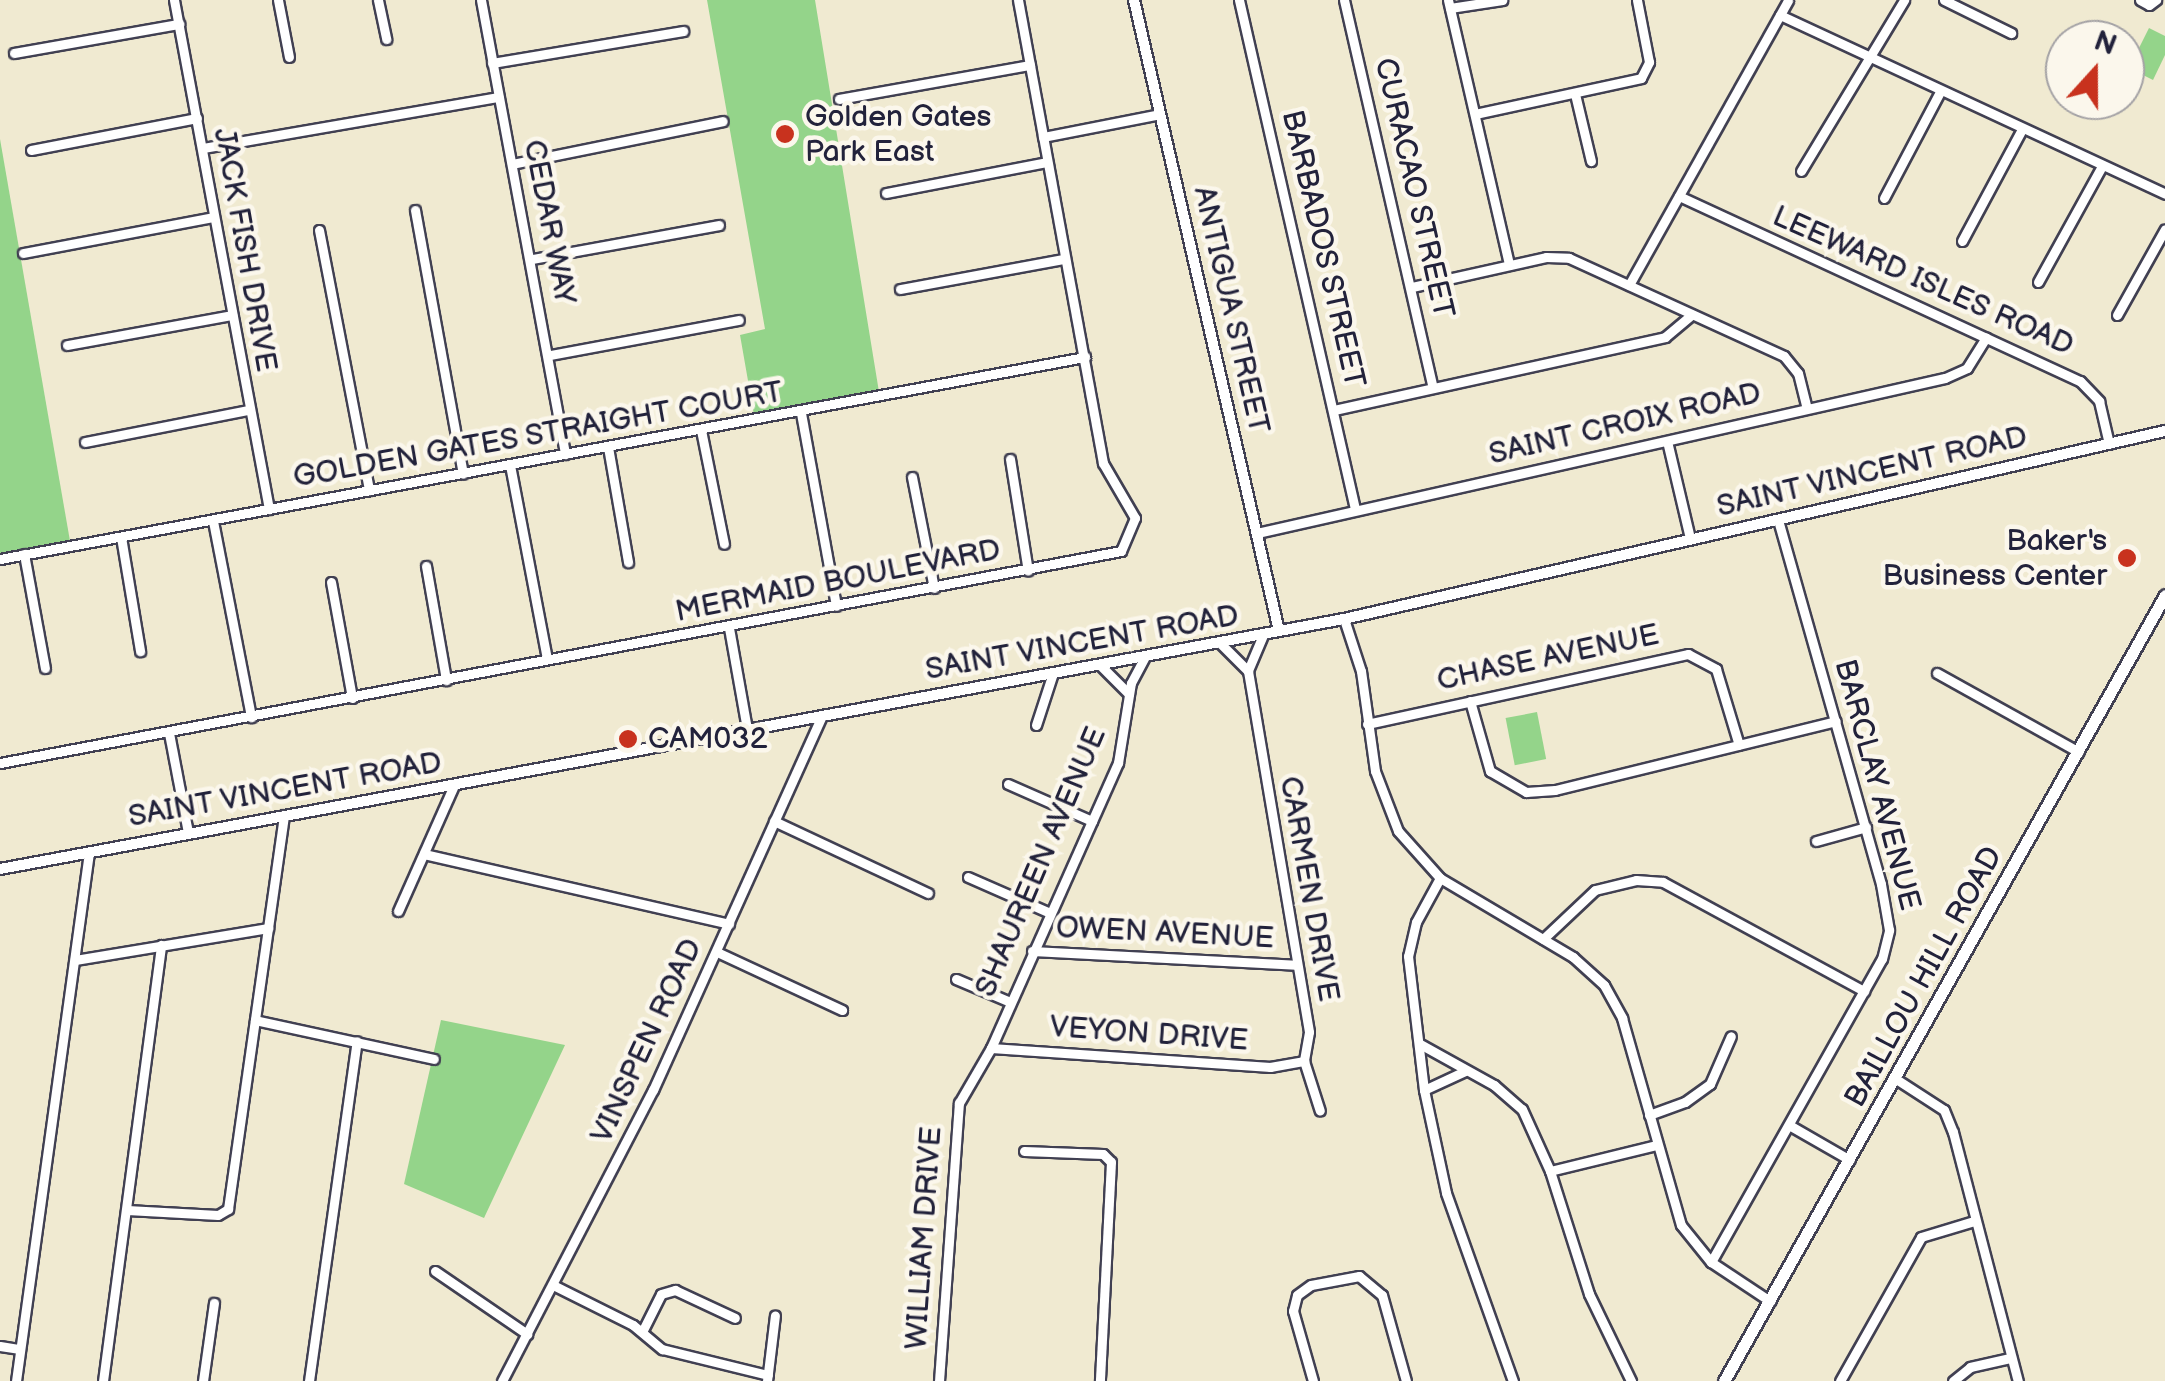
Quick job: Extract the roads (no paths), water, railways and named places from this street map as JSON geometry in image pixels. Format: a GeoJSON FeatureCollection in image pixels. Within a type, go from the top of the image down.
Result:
{"type":"FeatureCollection","features":[{"type":"Feature","properties":{"kind":"main road","name":"BAILLOU HILL ROAD"},"geometry":{"type":"LineString","coordinates":[[1724,1381],[2165,595]]}},
{"type":"Feature","properties":{"kind":"street","name":"JACK FISH DRIVE"},"geometry":{"type":"LineString","coordinates":[[174,0],[269,509]]}},
{"type":"Feature","properties":{"kind":"street"},"geometry":{"type":"LineString","coordinates":[[278,0],[288,57]]}},
{"type":"Feature","properties":{"kind":"street"},"geometry":{"type":"LineString","coordinates":[[378,0],[386,39]]}},
{"type":"Feature","properties":{"kind":"street","name":"CEDAR WAY"},"geometry":{"type":"LineString","coordinates":[[480,0],[550,355],[564,454]]}},
{"type":"Feature","properties":{"kind":"street","name":"MERMAID BOULEVARD"},"geometry":{"type":"LineString","coordinates":[[0,764],[1112,556],[1133,532],[1132,508],[1103,463],[1018,0]]}},
{"type":"Feature","properties":{"kind":"street","name":"ANTIGUA STREET"},"geometry":{"type":"LineString","coordinates":[[1134,0],[1279,631]]}},
{"type":"Feature","properties":{"kind":"street","name":"BARBADOS STREET"},"geometry":{"type":"LineString","coordinates":[[1239,0],[1355,509]]}},
{"type":"Feature","properties":{"kind":"street","name":"CURACAO STREET"},"geometry":{"type":"LineString","coordinates":[[1344,0],[1433,388]]}},
{"type":"Feature","properties":{"kind":"street"},"geometry":{"type":"LineString","coordinates":[[1502,0],[1449,4],[1508,265]]}},
{"type":"Feature","properties":{"kind":"street"},"geometry":{"type":"LineString","coordinates":[[1475,114],[1575,94],[1647,72],[1636,0]]}},
{"type":"Feature","properties":{"kind":"street"},"geometry":{"type":"LineString","coordinates":[[1629,284],[1788,0]]}},
{"type":"Feature","properties":{"kind":"street"},"geometry":{"type":"LineString","coordinates":[[1801,172],[1904,0]]}},
{"type":"Feature","properties":{"kind":"street"},"geometry":{"type":"LineString","coordinates":[[1944,0],[2011,33]]}},
{"type":"Feature","properties":{"kind":"street"},"geometry":{"type":"LineString","coordinates":[[2140,0],[2149,6],[2156,0]]}},
{"type":"Feature","properties":{"kind":"street"},"geometry":{"type":"LineString","coordinates":[[1780,15],[2165,194]]}},
{"type":"Feature","properties":{"kind":"street"},"geometry":{"type":"LineString","coordinates":[[14,53],[179,24]]}},
{"type":"Feature","properties":{"kind":"street"},"geometry":{"type":"LineString","coordinates":[[492,64],[683,31]]}},
{"type":"Feature","properties":{"kind":"street"},"geometry":{"type":"LineString","coordinates":[[840,99],[1030,66]]}},
{"type":"Feature","properties":{"kind":"street"},"geometry":{"type":"LineString","coordinates":[[1884,198],[1940,92]]}},
{"type":"Feature","properties":{"kind":"street"},"geometry":{"type":"LineString","coordinates":[[1575,94],[1591,161]]}},
{"type":"Feature","properties":{"kind":"street"},"geometry":{"type":"LineString","coordinates":[[203,148],[499,97]]}},
{"type":"Feature","properties":{"kind":"street"},"geometry":{"type":"LineString","coordinates":[[1042,137],[1160,114]]}},
{"type":"Feature","properties":{"kind":"street"},"geometry":{"type":"LineString","coordinates":[[32,150],[196,118]]}},
{"type":"Feature","properties":{"kind":"street"},"geometry":{"type":"LineString","coordinates":[[512,164],[723,122]]}},
{"type":"Feature","properties":{"kind":"street"},"geometry":{"type":"LineString","coordinates":[[1962,241],[2022,129]]}},
{"type":"Feature","properties":{"kind":"street"},"geometry":{"type":"LineString","coordinates":[[886,194],[1047,162]]}},
{"type":"Feature","properties":{"kind":"street"},"geometry":{"type":"LineString","coordinates":[[2038,282],[2102,166]]}},
{"type":"Feature","properties":{"kind":"street","name":"LEEWARD ISLES ROAD"},"geometry":{"type":"LineString","coordinates":[[1679,196],[2092,389],[2110,444]]}},
{"type":"Feature","properties":{"kind":"street"},"geometry":{"type":"LineString","coordinates":[[416,210],[463,474]]}},
{"type":"Feature","properties":{"kind":"street"},"geometry":{"type":"LineString","coordinates":[[24,253],[214,217]]}},
{"type":"Feature","properties":{"kind":"street"},"geometry":{"type":"LineString","coordinates":[[532,259],[719,225]]}},
{"type":"Feature","properties":{"kind":"street"},"geometry":{"type":"LineString","coordinates":[[2117,315],[2165,229]]}},
{"type":"Feature","properties":{"kind":"street"},"geometry":{"type":"LineString","coordinates":[[320,230],[370,490]]}},
{"type":"Feature","properties":{"kind":"street"},"geometry":{"type":"LineString","coordinates":[[1412,287],[1564,256],[1789,359],[1806,408]]}},
{"type":"Feature","properties":{"kind":"street"},"geometry":{"type":"LineString","coordinates":[[900,289],[1064,258]]}},
{"type":"Feature","properties":{"kind":"street"},"geometry":{"type":"LineString","coordinates":[[1334,410],[1665,336],[1692,314]]}},
{"type":"Feature","properties":{"kind":"street"},"geometry":{"type":"LineString","coordinates":[[67,345],[232,315]]}},
{"type":"Feature","properties":{"kind":"street"},"geometry":{"type":"LineString","coordinates":[[550,355],[739,320]]}},
{"type":"Feature","properties":{"kind":"street","name":"SAINT CROIX ROAD"},"geometry":{"type":"LineString","coordinates":[[1257,533],[1954,375],[1972,364],[1986,338]]}},
{"type":"Feature","properties":{"kind":"street","name":"GOLDEN GATES STRAIGHT COURT"},"geometry":{"type":"LineString","coordinates":[[0,559],[801,413],[1084,357]]}},
{"type":"Feature","properties":{"kind":"street"},"geometry":{"type":"LineString","coordinates":[[85,442],[248,410]]}},
{"type":"Feature","properties":{"kind":"street"},"geometry":{"type":"LineString","coordinates":[[801,413],[836,606]]}},
{"type":"Feature","properties":{"kind":"street"},"geometry":{"type":"LineString","coordinates":[[701,430],[724,544]]}},
{"type":"Feature","properties":{"kind":"street","name":"SAINT VINCENT ROAD"},"geometry":{"type":"LineString","coordinates":[[0,869],[1344,619],[2165,431]]}},
{"type":"Feature","properties":{"kind":"street"},"geometry":{"type":"LineString","coordinates":[[1668,441],[1690,538]]}},
{"type":"Feature","properties":{"kind":"street"},"geometry":{"type":"LineString","coordinates":[[608,447],[628,562]]}},
{"type":"Feature","properties":{"kind":"street"},"geometry":{"type":"LineString","coordinates":[[1010,458],[1028,571]]}},
{"type":"Feature","properties":{"kind":"street"},"geometry":{"type":"LineString","coordinates":[[510,465],[547,659]]}},
{"type":"Feature","properties":{"kind":"street"},"geometry":{"type":"LineString","coordinates":[[912,476],[934,588]]}},
{"type":"Feature","properties":{"kind":"street","name":"BARCLAY AVENUE"},"geometry":{"type":"LineString","coordinates":[[1711,1262],[1864,991],[1888,930],[1866,827],[1778,519]]}},
{"type":"Feature","properties":{"kind":"street"},"geometry":{"type":"LineString","coordinates":[[213,521],[251,716]]}},
{"type":"Feature","properties":{"kind":"street"},"geometry":{"type":"LineString","coordinates":[[121,537],[140,651]]}},
{"type":"Feature","properties":{"kind":"street"},"geometry":{"type":"LineString","coordinates":[[24,554],[45,668]]}},
{"type":"Feature","properties":{"kind":"street"},"geometry":{"type":"LineString","coordinates":[[426,566],[446,680]]}},
{"type":"Feature","properties":{"kind":"street"},"geometry":{"type":"LineString","coordinates":[[331,582],[352,698]]}},
{"type":"Feature","properties":{"kind":"street"},"geometry":{"type":"LineString","coordinates":[[1344,619],[1390,816],[1408,847],[1440,878],[1584,965],[1611,994],[1677,1216],[1711,1262],[1770,1301]]}},
{"type":"Feature","properties":{"kind":"street"},"geometry":{"type":"LineString","coordinates":[[729,628],[747,730]]}},
{"type":"Feature","properties":{"kind":"street"},"geometry":{"type":"LineString","coordinates":[[1220,643],[1248,671],[1263,635]]}},
{"type":"Feature","properties":{"kind":"street","name":"CHASE AVENUE"},"geometry":{"type":"LineString","coordinates":[[1367,724],[1694,655],[1718,673],[1739,745]]}},
{"type":"Feature","properties":{"kind":"street","name":"SHAUREEN AVENUE"},"geometry":{"type":"LineString","coordinates":[[990,1048],[1123,746],[1128,694],[1146,657]]}},
{"type":"Feature","properties":{"kind":"street","name":"SHAUREEN AVENUE"},"geometry":{"type":"LineString","coordinates":[[1100,665],[1114,672],[1128,694]]}},
{"type":"Feature","properties":{"kind":"street","name":"CARMEN DRIVE"},"geometry":{"type":"LineString","coordinates":[[1248,671],[1310,1032],[1304,1061],[1320,1111]]}},
{"type":"Feature","properties":{"kind":"street"},"geometry":{"type":"LineString","coordinates":[[1937,673],[2079,752]]}},
{"type":"Feature","properties":{"kind":"street"},"geometry":{"type":"LineString","coordinates":[[1036,725],[1052,674]]}},
{"type":"Feature","properties":{"kind":"street"},"geometry":{"type":"LineString","coordinates":[[1470,700],[1490,771],[1518,791],[1555,790],[1836,721]]}},
{"type":"Feature","properties":{"kind":"street","name":"VINSPEN ROAD"},"geometry":{"type":"LineString","coordinates":[[502,1381],[717,952],[822,716]]}},
{"type":"Feature","properties":{"kind":"street"},"geometry":{"type":"LineString","coordinates":[[169,732],[188,833]]}},
{"type":"Feature","properties":{"kind":"street"},"geometry":{"type":"LineString","coordinates":[[1008,784],[1092,821]]}},
{"type":"Feature","properties":{"kind":"street"},"geometry":{"type":"LineString","coordinates":[[398,911],[454,785]]}},
{"type":"Feature","properties":{"kind":"street"},"geometry":{"type":"LineString","coordinates":[[127,1210],[226,1212],[284,815]]}},
{"type":"Feature","properties":{"kind":"street"},"geometry":{"type":"LineString","coordinates":[[774,821],[928,892]]}},
{"type":"Feature","properties":{"kind":"street"},"geometry":{"type":"LineString","coordinates":[[1816,841],[1866,827]]}},
{"type":"Feature","properties":{"kind":"street"},"geometry":{"type":"LineString","coordinates":[[16,1381],[89,852]]}},
{"type":"Feature","properties":{"kind":"street"},"geometry":{"type":"LineString","coordinates":[[424,854],[729,924]]}},
{"type":"Feature","properties":{"kind":"street"},"geometry":{"type":"LineString","coordinates":[[968,878],[1050,913]]}},
{"type":"Feature","properties":{"kind":"street"},"geometry":{"type":"LineString","coordinates":[[1440,878],[1410,945],[1424,1090],[1446,1193],[1513,1381]]}},
{"type":"Feature","properties":{"kind":"street"},"geometry":{"type":"LineString","coordinates":[[1542,940],[1595,890],[1636,880],[1664,882],[1864,991]]}},
{"type":"Feature","properties":{"kind":"street"},"geometry":{"type":"LineString","coordinates":[[75,960],[268,928]]}},
{"type":"Feature","properties":{"kind":"street"},"geometry":{"type":"LineString","coordinates":[[103,1381],[161,945]]}},
{"type":"Feature","properties":{"kind":"street","name":"OWEN AVENUE"},"geometry":{"type":"LineString","coordinates":[[1032,951],[1296,966]]}},
{"type":"Feature","properties":{"kind":"street"},"geometry":{"type":"LineString","coordinates":[[717,952],[842,1010]]}},
{"type":"Feature","properties":{"kind":"street"},"geometry":{"type":"LineString","coordinates":[[956,979],[1008,1001]]}},
{"type":"Feature","properties":{"kind":"street"},"geometry":{"type":"LineString","coordinates":[[255,1020],[434,1059]]}},
{"type":"Feature","properties":{"kind":"street"},"geometry":{"type":"LineString","coordinates":[[1649,1114],[1686,1102],[1710,1084],[1731,1036]]}},
{"type":"Feature","properties":{"kind":"street"},"geometry":{"type":"LineString","coordinates":[[1417,1038],[1430,1054],[1522,1109],[1550,1171],[1589,1294],[1631,1381]]}},
{"type":"Feature","properties":{"kind":"street"},"geometry":{"type":"LineString","coordinates":[[309,1381],[357,1040]]}},
{"type":"Feature","properties":{"kind":"street","name":"VEYON DRIVE"},"geometry":{"type":"LineString","coordinates":[[990,1048],[1270,1067],[1304,1061]]}},
{"type":"Feature","properties":{"kind":"street","name":"WILLIAM DRIVE"},"geometry":{"type":"LineString","coordinates":[[940,1381],[957,1113],[990,1048]]}},
{"type":"Feature","properties":{"kind":"street"},"geometry":{"type":"LineString","coordinates":[[1424,1090],[1439,1077],[1465,1072]]}},
{"type":"Feature","properties":{"kind":"street"},"geometry":{"type":"LineString","coordinates":[[1896,1079],[1944,1110],[2018,1381]]}},
{"type":"Feature","properties":{"kind":"street"},"geometry":{"type":"LineString","coordinates":[[1789,1125],[1850,1160]]}},
{"type":"Feature","properties":{"kind":"street"},"geometry":{"type":"LineString","coordinates":[[1550,1171],[1656,1145]]}},
{"type":"Feature","properties":{"kind":"street"},"geometry":{"type":"LineString","coordinates":[[1024,1152],[1103,1154],[1112,1162],[1100,1381]]}},
{"type":"Feature","properties":{"kind":"street"},"geometry":{"type":"LineString","coordinates":[[1840,1381],[1921,1237],[1974,1221]]}},
{"type":"Feature","properties":{"kind":"street"},"geometry":{"type":"LineString","coordinates":[[435,1271],[527,1334]]}},
{"type":"Feature","properties":{"kind":"street"},"geometry":{"type":"LineString","coordinates":[[1313,1381],[1293,1311],[1297,1295],[1311,1285],[1358,1276],[1382,1294],[1406,1381]]}},
{"type":"Feature","properties":{"kind":"street"},"geometry":{"type":"LineString","coordinates":[[553,1284],[678,1355],[767,1378],[775,1315]]}},
{"type":"Feature","properties":{"kind":"street"},"geometry":{"type":"LineString","coordinates":[[642,1332],[660,1294],[675,1290],[735,1318]]}},
{"type":"Feature","properties":{"kind":"street"},"geometry":{"type":"LineString","coordinates":[[203,1381],[214,1303]]}},
{"type":"Feature","properties":{"kind":"street"},"geometry":{"type":"LineString","coordinates":[[0,1346],[20,1349]]}},
{"type":"Feature","properties":{"kind":"street"},"geometry":{"type":"LineString","coordinates":[[1952,1381],[1970,1367],[2010,1358]]}},
{"type":"Feature","properties":{"kind":"place","name":"Golden Gates Park East"},"geometry":{"type":"Point","coordinates":[785,134]}},
{"type":"Feature","properties":{"kind":"place","name":"Baker's Business Center"},"geometry":{"type":"Point","coordinates":[2127,558]}},
{"type":"Feature","properties":{"kind":"place","name":"CAM032"},"geometry":{"type":"Point","coordinates":[628,739]}}]}
